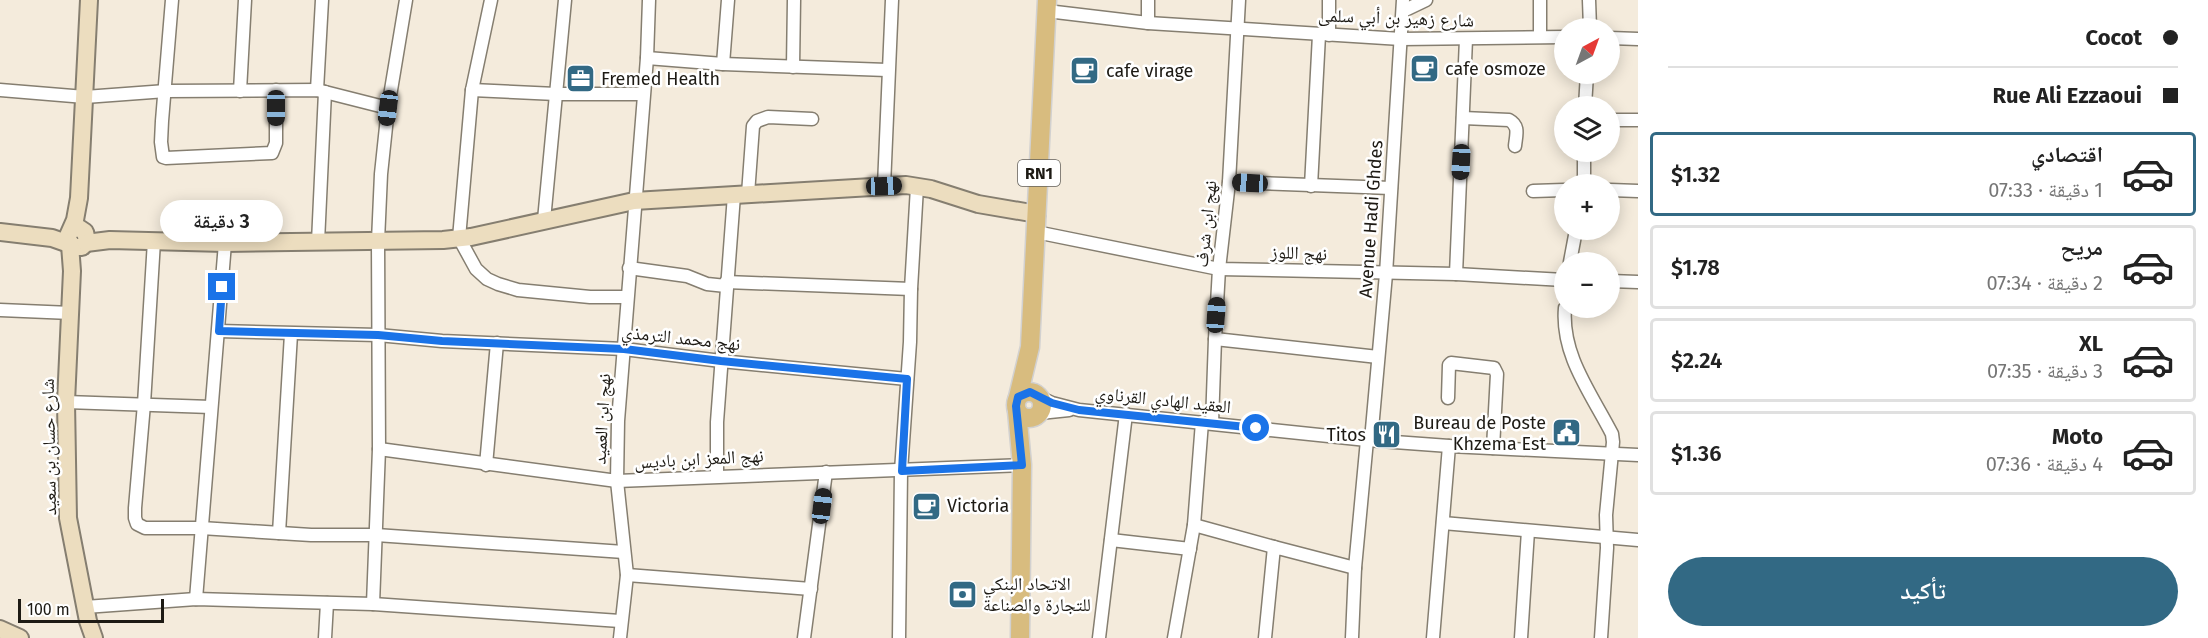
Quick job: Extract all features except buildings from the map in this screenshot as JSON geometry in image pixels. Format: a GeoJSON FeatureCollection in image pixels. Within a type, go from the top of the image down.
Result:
{"type":"FeatureCollection","features":[{"type":"Feature","properties":{"kind":"main road","name":"RN1"},"geometry":{"type":"LineString","coordinates":[[1020,638],[1022,465],[1018,404],[1030,347],[1047,5]]}},
{"type":"Feature","properties":{"kind":"main road","name":"RN1"},"geometry":{"type":"LineString","coordinates":[[1022,465],[1039,405],[1030,347]]}},
{"type":"Feature","properties":{"kind":"main road"},"geometry":{"type":"LineString","coordinates":[[1018,404],[1027,418],[1039,405]]}},
{"type":"Feature","properties":{"kind":"street","name":"شارع حسان بن سعيد"},"geometry":{"type":"LineString","coordinates":[[89,0],[66,402],[68,518],[87,622],[94,638]]}},
{"type":"Feature","properties":{"kind":"street"},"geometry":{"type":"LineString","coordinates":[[172,0],[161,142],[162,155],[166,158],[272,153],[276,143],[276,90]]}},
{"type":"Feature","properties":{"kind":"street"},"geometry":{"type":"LineString","coordinates":[[240,91],[245,0]]}},
{"type":"Feature","properties":{"kind":"street"},"geometry":{"type":"LineString","coordinates":[[318,242],[322,0]]}},
{"type":"Feature","properties":{"kind":"street"},"geometry":{"type":"LineString","coordinates":[[374,604],[379,449],[378,241],[381,174],[388,108],[406,0]]}},
{"type":"Feature","properties":{"kind":"street"},"geometry":{"type":"LineString","coordinates":[[491,0],[472,90],[459,238],[476,270],[498,284],[528,291],[590,297],[627,297]]}},
{"type":"Feature","properties":{"kind":"street"},"geometry":{"type":"LineString","coordinates":[[544,220],[565,0]]}},
{"type":"Feature","properties":{"kind":"street","name":"نهج ابن العميد"},"geometry":{"type":"LineString","coordinates":[[620,638],[627,575],[617,481],[618,421],[642,94],[647,58],[649,0]]}},
{"type":"Feature","properties":{"kind":"street"},"geometry":{"type":"LineString","coordinates":[[723,64],[728,0]]}},
{"type":"Feature","properties":{"kind":"street"},"geometry":{"type":"LineString","coordinates":[[793,67],[794,0]]}},
{"type":"Feature","properties":{"kind":"street"},"geometry":{"type":"LineString","coordinates":[[884,186],[887,70],[892,0]]}},
{"type":"Feature","properties":{"kind":"street"},"geometry":{"type":"LineString","coordinates":[[1148,0],[1148,22]]}},
{"type":"Feature","properties":{"kind":"street","name":"نهج ابن شرف"},"geometry":{"type":"LineString","coordinates":[[1174,638],[1194,525],[1207,422],[1229,182],[1239,0]]}},
{"type":"Feature","properties":{"kind":"street"},"geometry":{"type":"LineString","coordinates":[[1311,186],[1329,0]]}},
{"type":"Feature","properties":{"kind":"street"},"geometry":{"type":"LineString","coordinates":[[1403,5],[1426,0]]}},
{"type":"Feature","properties":{"kind":"street"},"geometry":{"type":"LineString","coordinates":[[1540,0],[1540,36]]}},
{"type":"Feature","properties":{"kind":"street"},"geometry":{"type":"LineString","coordinates":[[1589,0],[1590,18]]}},
{"type":"Feature","properties":{"kind":"street","name":"شارع زهير بن أبي سلمى"},"geometry":{"type":"LineString","coordinates":[[1047,5],[1148,22],[1324,35],[1401,39],[1554,37]]}},
{"type":"Feature","properties":{"kind":"street","name":"Avenue Hadi Ghdes"},"geometry":{"type":"LineString","coordinates":[[1352,638],[1355,568],[1386,274],[1403,5]]}},
{"type":"Feature","properties":{"kind":"street"},"geometry":{"type":"LineString","coordinates":[[1620,38],[1638,39]]}},
{"type":"Feature","properties":{"kind":"street"},"geometry":{"type":"LineString","coordinates":[[1455,274],[1466,39]]}},
{"type":"Feature","properties":{"kind":"street"},"geometry":{"type":"LineString","coordinates":[[647,58],[723,64],[887,70]]}},
{"type":"Feature","properties":{"kind":"street"},"geometry":{"type":"LineString","coordinates":[[0,90],[85,97],[166,91],[321,91],[388,108]]}},
{"type":"Feature","properties":{"kind":"street"},"geometry":{"type":"LineString","coordinates":[[472,90],[556,94],[642,94]]}},
{"type":"Feature","properties":{"kind":"street"},"geometry":{"type":"LineString","coordinates":[[717,476],[717,422],[726,284],[753,126],[757,121],[768,117],[812,119]]}},
{"type":"Feature","properties":{"kind":"street"},"geometry":{"type":"LineString","coordinates":[[1463,118],[1509,120],[1517,127],[1515,146]]}},
{"type":"Feature","properties":{"kind":"street"},"geometry":{"type":"LineString","coordinates":[[1620,120],[1638,120]]}},
{"type":"Feature","properties":{"kind":"street"},"geometry":{"type":"LineString","coordinates":[[1229,182],[1391,188]]}},
{"type":"Feature","properties":{"kind":"street"},"geometry":{"type":"LineString","coordinates":[[0,232],[52,238],[225,243],[459,238],[634,201],[906,185],[1037,222]]}},
{"type":"Feature","properties":{"kind":"street"},"geometry":{"type":"LineString","coordinates":[[899,638],[902,471],[917,187]]}},
{"type":"Feature","properties":{"kind":"street"},"geometry":{"type":"LineString","coordinates":[[1533,191],[1554,190]]}},
{"type":"Feature","properties":{"kind":"street"},"geometry":{"type":"LineString","coordinates":[[1620,190],[1638,191]]}},
{"type":"Feature","properties":{"kind":"street","name":"نهج اللوز"},"geometry":{"type":"LineString","coordinates":[[1037,222],[1220,269],[1455,274],[1554,279]]}},
{"type":"Feature","properties":{"kind":"street"},"geometry":{"type":"LineString","coordinates":[[154,241],[135,508],[136,522],[145,528],[376,535],[624,552]]}},
{"type":"Feature","properties":{"kind":"street"},"geometry":{"type":"LineString","coordinates":[[196,599],[225,243]]}},
{"type":"Feature","properties":{"kind":"street"},"geometry":{"type":"LineString","coordinates":[[629,268],[687,276],[707,284],[911,289]]}},
{"type":"Feature","properties":{"kind":"street"},"geometry":{"type":"LineString","coordinates":[[1620,281],[1638,282]]}},
{"type":"Feature","properties":{"kind":"street"},"geometry":{"type":"LineString","coordinates":[[0,310],[70,313]]}},
{"type":"Feature","properties":{"kind":"street"},"geometry":{"type":"LineString","coordinates":[[1564,318],[1569,352],[1612,434],[1613,453],[1606,515],[1607,536],[1601,638]]}},
{"type":"Feature","properties":{"kind":"street","name":"نهج محمد الترمذي"},"geometry":{"type":"LineString","coordinates":[[219,331],[378,335],[442,341],[624,349],[907,379]]}},
{"type":"Feature","properties":{"kind":"street"},"geometry":{"type":"LineString","coordinates":[[279,533],[291,334]]}},
{"type":"Feature","properties":{"kind":"street"},"geometry":{"type":"LineString","coordinates":[[1215,339],[1378,357]]}},
{"type":"Feature","properties":{"kind":"street"},"geometry":{"type":"LineString","coordinates":[[486,465],[497,343]]}},
{"type":"Feature","properties":{"kind":"street"},"geometry":{"type":"LineString","coordinates":[[1448,398],[1449,365],[1451,363],[1494,368],[1497,374],[1493,448]]}},
{"type":"Feature","properties":{"kind":"street"},"geometry":{"type":"LineString","coordinates":[[66,402],[211,407]]}},
{"type":"Feature","properties":{"kind":"street","name":"العقيد الهادي القرناوي"},"geometry":{"type":"LineString","coordinates":[[1039,405],[1369,440],[1638,455]]}},
{"type":"Feature","properties":{"kind":"street"},"geometry":{"type":"LineString","coordinates":[[1099,638],[1126,414]]}},
{"type":"Feature","properties":{"kind":"street"},"geometry":{"type":"LineString","coordinates":[[1433,638],[1449,446]]}},
{"type":"Feature","properties":{"kind":"street","name":"نهج المعز ابن باديس"},"geometry":{"type":"LineString","coordinates":[[379,449],[617,481],[1022,465]]}},
{"type":"Feature","properties":{"kind":"street"},"geometry":{"type":"LineString","coordinates":[[804,638],[826,472]]}},
{"type":"Feature","properties":{"kind":"street"},"geometry":{"type":"LineString","coordinates":[[1443,523],[1638,540]]}},
{"type":"Feature","properties":{"kind":"street"},"geometry":{"type":"LineString","coordinates":[[1194,525],[1355,568]]}},
{"type":"Feature","properties":{"kind":"street"},"geometry":{"type":"LineString","coordinates":[[1521,638],[1528,531]]}},
{"type":"Feature","properties":{"kind":"street"},"geometry":{"type":"LineString","coordinates":[[1111,540],[1190,549]]}},
{"type":"Feature","properties":{"kind":"street"},"geometry":{"type":"LineString","coordinates":[[1264,638],[1274,547]]}},
{"type":"Feature","properties":{"kind":"street"},"geometry":{"type":"LineString","coordinates":[[627,575],[811,589]]}},
{"type":"Feature","properties":{"kind":"street"},"geometry":{"type":"LineString","coordinates":[[87,622],[196,599],[374,604],[621,621]]}},
{"type":"Feature","properties":{"kind":"street"},"geometry":{"type":"LineString","coordinates":[[325,638],[327,603]]}},
{"type":"Feature","properties":{"kind":"street"},"geometry":{"type":"LineString","coordinates":[[0,629],[20,638]]}},
{"type":"Feature","properties":{"kind":"place","name":"cafe osmoze"},"geometry":{"type":"Point","coordinates":[1424,69]}},
{"type":"Feature","properties":{"kind":"place","name":"cafe virage"},"geometry":{"type":"Point","coordinates":[1085,71]}},
{"type":"Feature","properties":{"kind":"place","name":"Fremed Health"},"geometry":{"type":"Point","coordinates":[580,79]}},
{"type":"Feature","properties":{"kind":"place","name":"Bureau de Poste Khzema Est"},"geometry":{"type":"Point","coordinates":[1567,433]}},
{"type":"Feature","properties":{"kind":"place","name":"Titos"},"geometry":{"type":"Point","coordinates":[1387,435]}},
{"type":"Feature","properties":{"kind":"place","name":"Victoria"},"geometry":{"type":"Point","coordinates":[926,506]}},
{"type":"Feature","properties":{"kind":"place","name":"الاتحاد البنكي للتجارة والصناعة"},"geometry":{"type":"Point","coordinates":[962,594]}},
{"type":"Feature","properties":{"kind":"route"},"geometry":{"type":"LineString","coordinates":[[222,287],[219,331],[378,335],[442,341],[624,349],[907,379],[902,471],[1022,465],[1016,401],[1026,392],[1035,393],[1052,403],[1079,410],[1256,428]]}}]}
